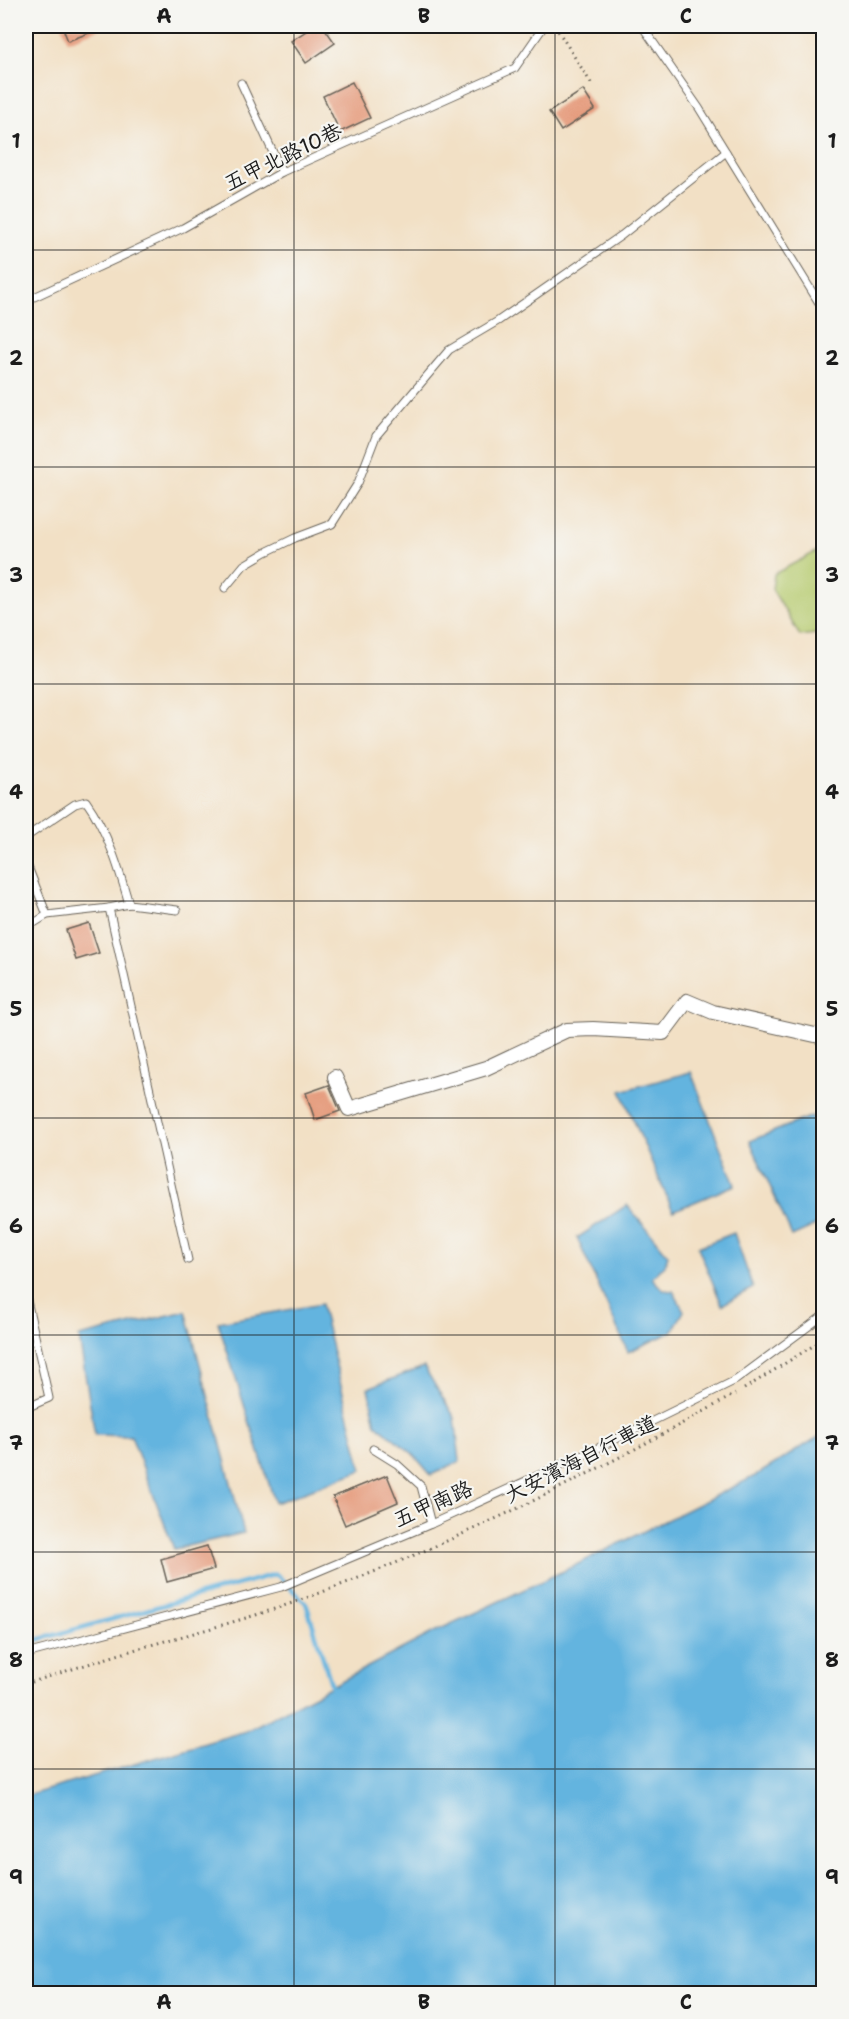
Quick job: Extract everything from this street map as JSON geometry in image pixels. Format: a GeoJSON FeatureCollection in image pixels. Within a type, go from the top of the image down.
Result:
{"type":"FeatureCollection","features":[{"type":"Feature","properties":{"kind":"street"},"geometry":{"type":"LineString","coordinates":[[335,1077],[350,1109],[486,1068],[567,1030],[593,1029],[663,1033],[687,1000],[713,1012],[824,1037]]}},
{"type":"Feature","properties":{"kind":"lane","name":"五甲北路10巷"},"geometry":{"type":"LineString","coordinates":[[26,307],[32,298],[183,228],[282,172],[515,68],[544,26]]}},
{"type":"Feature","properties":{"kind":"lane"},"geometry":{"type":"LineString","coordinates":[[642,26],[699,108],[824,311]]}},
{"type":"Feature","properties":{"kind":"lane"},"geometry":{"type":"LineString","coordinates":[[241,83],[282,172]]}},
{"type":"Feature","properties":{"kind":"lane"},"geometry":{"type":"LineString","coordinates":[[225,588],[244,566],[266,552],[332,524],[358,483],[376,436],[449,350],[498,321],[622,235],[726,152]]}},
{"type":"Feature","properties":{"kind":"lane"},"geometry":{"type":"LineString","coordinates":[[26,837],[75,804],[86,801],[98,818],[119,869],[129,904]]}},
{"type":"Feature","properties":{"kind":"lane"},"geometry":{"type":"LineString","coordinates":[[26,862],[47,915]]}},
{"type":"Feature","properties":{"kind":"lane"},"geometry":{"type":"LineString","coordinates":[[26,928],[47,915],[129,904],[177,910]]}},
{"type":"Feature","properties":{"kind":"lane"},"geometry":{"type":"LineString","coordinates":[[109,908],[188,1260]]}},
{"type":"Feature","properties":{"kind":"lane"},"geometry":{"type":"LineString","coordinates":[[26,1296],[49,1398],[26,1408]]}},
{"type":"Feature","properties":{"kind":"lane","name":"五甲南路"},"geometry":{"type":"LineString","coordinates":[[26,1654],[281,1587],[431,1524],[594,1450],[736,1380],[824,1315]]}},
{"type":"Feature","properties":{"kind":"lane"},"geometry":{"type":"LineString","coordinates":[[373,1449],[397,1464],[422,1486],[431,1524]]}},
{"type":"Feature","properties":{"kind":"path"},"geometry":{"type":"LineString","coordinates":[[555,26],[591,83]]}},
{"type":"Feature","properties":{"kind":"path","name":"大安濱海自行車道"},"geometry":{"type":"LineString","coordinates":[[26,1684],[309,1597],[460,1536],[680,1425],[824,1339]]}},
{"type":"Feature","properties":{"kind":"green space"},"geometry":{"type":"Polygon","coordinates":[[[823,548],[823,633],[800,636],[772,589],[774,574],[823,548]]]}},
{"type":"Feature","properties":{"kind":"water"},"geometry":{"type":"Polygon","coordinates":[[[691,1072],[735,1185],[673,1211],[621,1091],[691,1072]]]}},
{"type":"Feature","properties":{"kind":"water"},"geometry":{"type":"Polygon","coordinates":[[[812,1116],[823,1141],[823,1222],[792,1236],[750,1141],[812,1116]]]}},
{"type":"Feature","properties":{"kind":"water"},"geometry":{"type":"Polygon","coordinates":[[[627,1205],[668,1255],[665,1265],[652,1278],[663,1290],[673,1291],[684,1311],[672,1332],[628,1352],[577,1238],[627,1205]]]}},
{"type":"Feature","properties":{"kind":"water"},"geometry":{"type":"Polygon","coordinates":[[[734,1233],[753,1288],[722,1305],[698,1247],[734,1233]]]}},
{"type":"Feature","properties":{"kind":"water"},"geometry":{"type":"Polygon","coordinates":[[[321,1304],[362,1470],[275,1503],[218,1322],[321,1304]]]}},
{"type":"Feature","properties":{"kind":"water"},"geometry":{"type":"Polygon","coordinates":[[[186,1311],[244,1533],[174,1549],[131,1436],[95,1435],[79,1337],[186,1311]]]}},
{"type":"Feature","properties":{"kind":"water"},"geometry":{"type":"Polygon","coordinates":[[[424,1367],[455,1418],[460,1461],[431,1475],[413,1454],[376,1424],[368,1388],[424,1367]]]}},
{"type":"Feature","properties":{"kind":"water"},"geometry":{"type":"Polygon","coordinates":[[[823,1434],[823,1993],[26,1993],[26,1796],[246,1731],[436,1631],[576,1565],[755,1476],[823,1434]]]}},
{"type":"Feature","properties":{"kind":"building"},"geometry":{"type":"Polygon","coordinates":[[[62,26],[107,26],[68,41],[62,26]]]}},
{"type":"Feature","properties":{"kind":"building"},"geometry":{"type":"Polygon","coordinates":[[[302,26],[323,26],[335,43],[306,63],[291,41],[306,31],[302,26]]]}},
{"type":"Feature","properties":{"kind":"building"},"geometry":{"type":"Polygon","coordinates":[[[352,82],[370,118],[340,132],[323,96],[352,82]]]}},
{"type":"Feature","properties":{"kind":"building"},"geometry":{"type":"Polygon","coordinates":[[[583,90],[595,109],[561,131],[549,112],[583,90]]]}},
{"type":"Feature","properties":{"kind":"building"},"geometry":{"type":"Polygon","coordinates":[[[89,923],[99,953],[76,960],[66,930],[89,923]]]}},
{"type":"Feature","properties":{"kind":"building"},"geometry":{"type":"Polygon","coordinates":[[[329,1085],[340,1111],[315,1120],[306,1093],[329,1085]]]}},
{"type":"Feature","properties":{"kind":"building"},"geometry":{"type":"Polygon","coordinates":[[[387,1475],[398,1502],[345,1525],[333,1497],[387,1475]]]}},
{"type":"Feature","properties":{"kind":"building"},"geometry":{"type":"Polygon","coordinates":[[[207,1546],[214,1569],[167,1582],[161,1559],[207,1546]]]}},
{"type":"Feature","properties":{"kind":"waterway"},"geometry":{"type":"LineString","coordinates":[[26,1643],[276,1574],[306,1603],[333,1690]]}}]}
